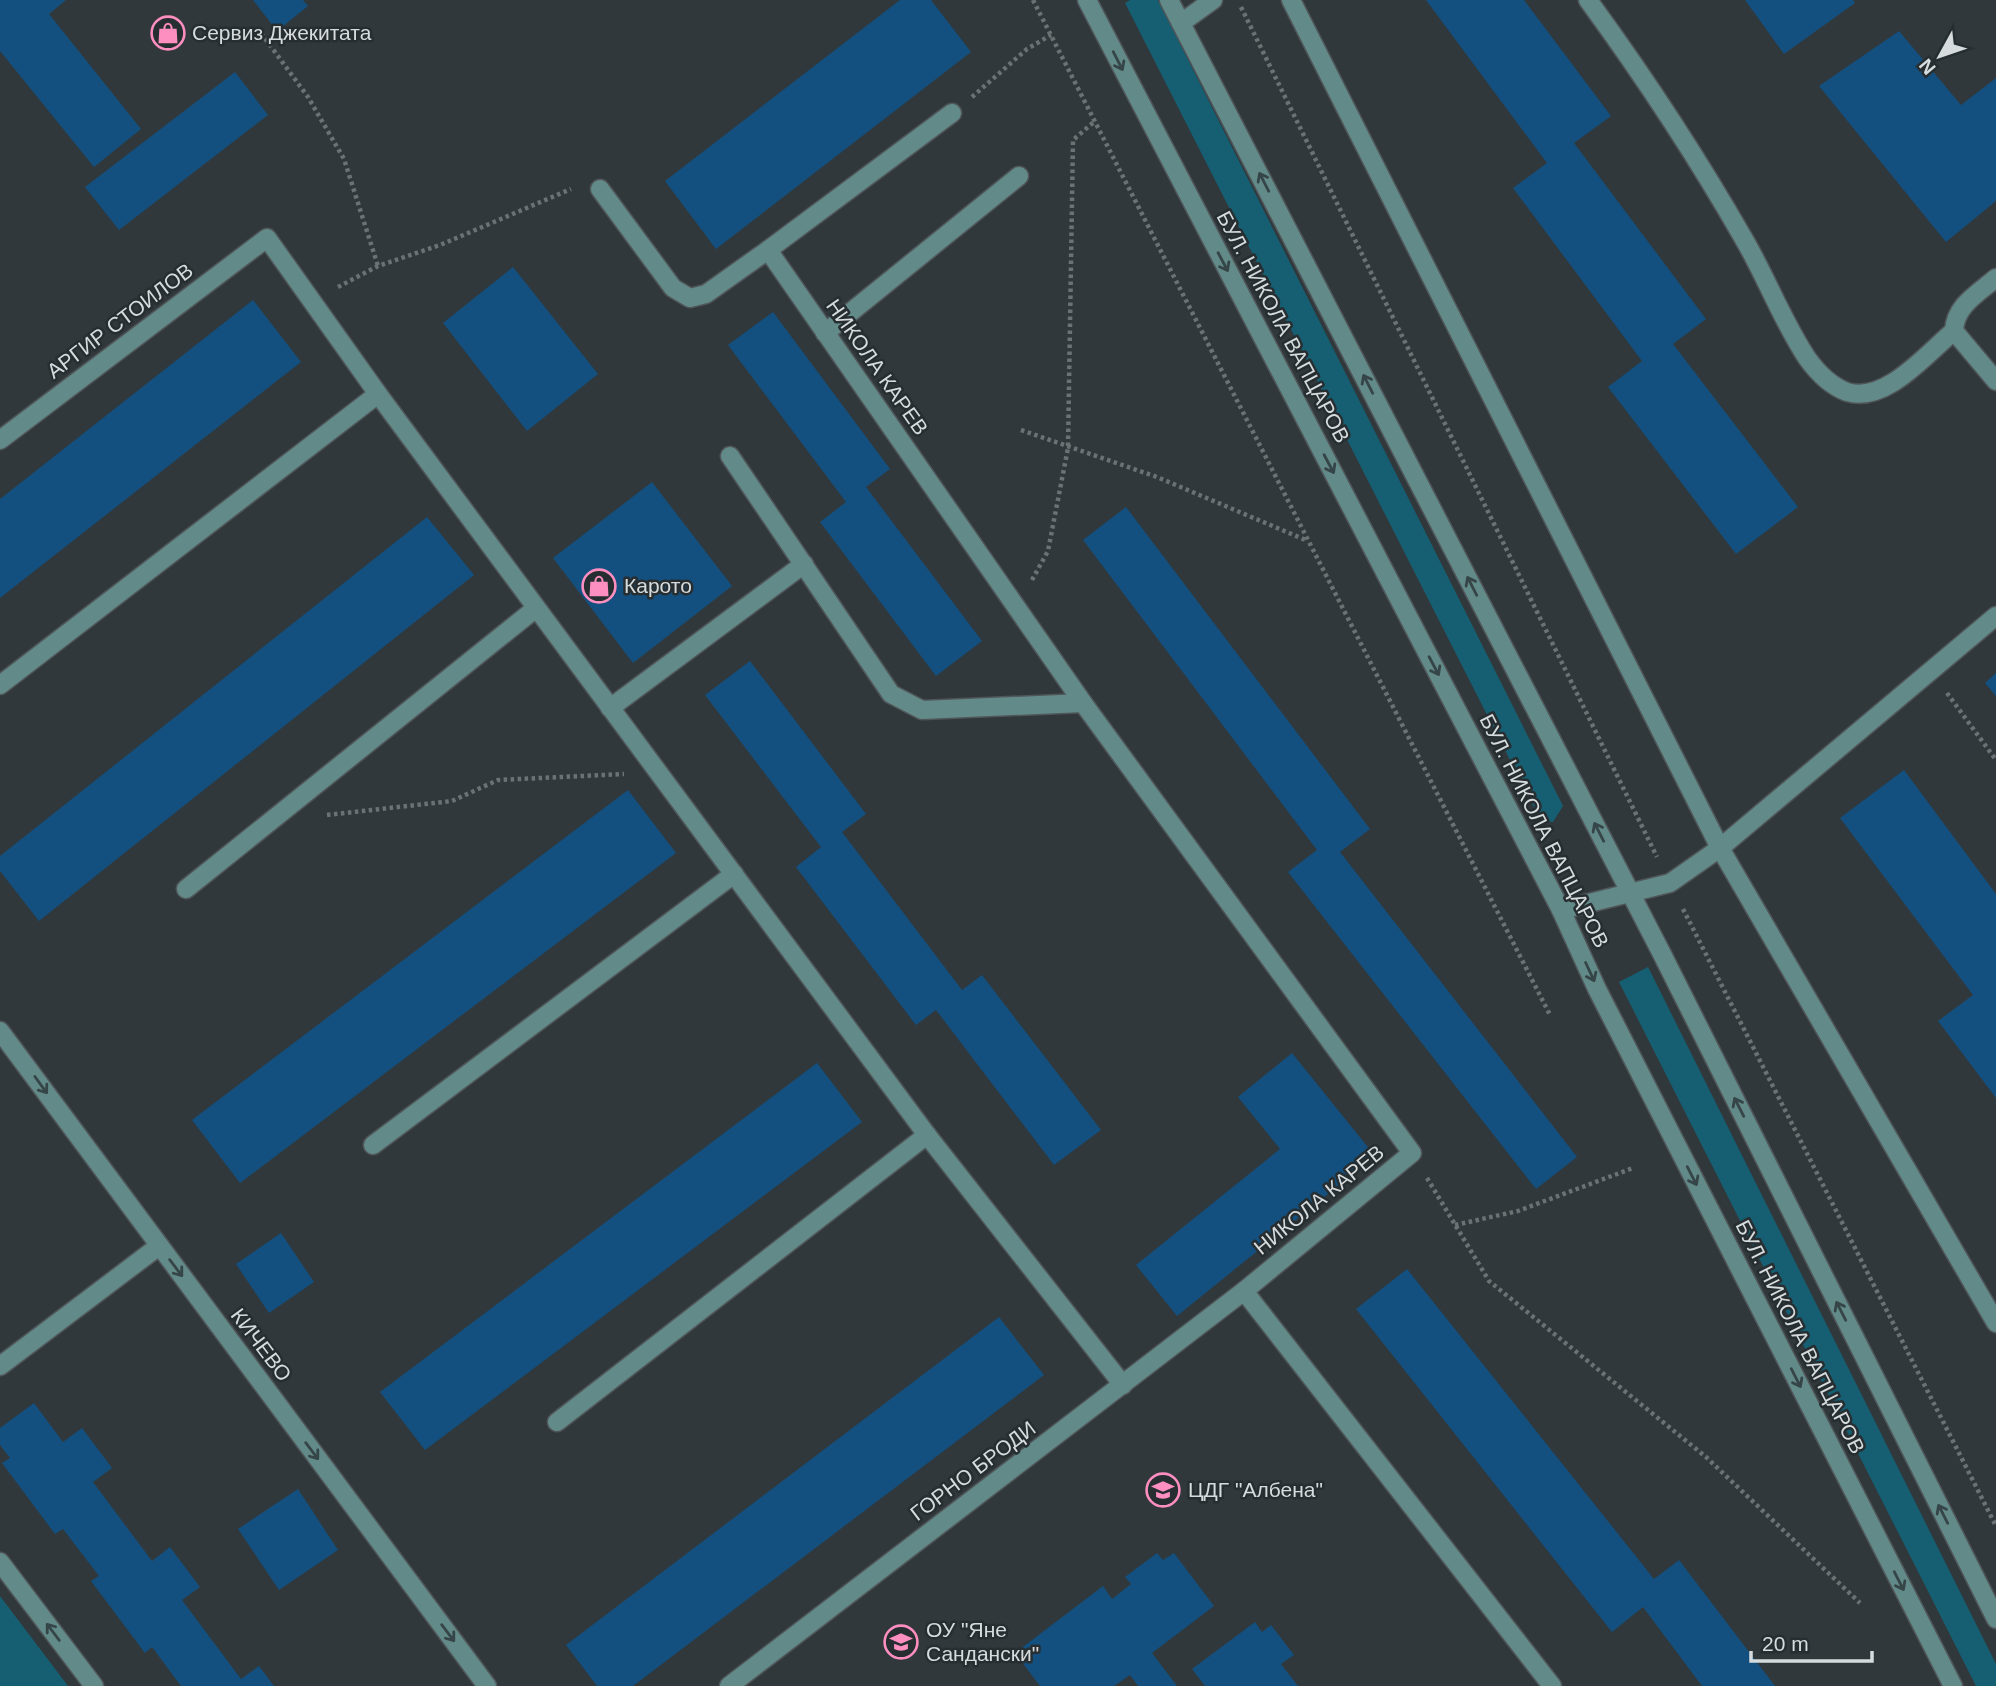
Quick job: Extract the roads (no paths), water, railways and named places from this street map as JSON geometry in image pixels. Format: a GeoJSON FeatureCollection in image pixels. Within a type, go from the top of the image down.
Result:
{"type":"FeatureCollection","features":[{"type":"Feature","properties":{"kind":"street","name":"БУЛ. НИКОЛА ВАПЦАРОВ"},"geometry":{"type":"LineString","coordinates":[[1087,0],[1561,911],[1609,1012],[1953,1686]]}},
{"type":"Feature","properties":{"kind":"street"},"geometry":{"type":"LineString","coordinates":[[1170,0],[1631,892],[1996,1619]]}},
{"type":"Feature","properties":{"kind":"street"},"geometry":{"type":"LineString","coordinates":[[1181,23],[1213,0]]}},
{"type":"Feature","properties":{"kind":"street"},"geometry":{"type":"LineString","coordinates":[[1291,0],[1720,848],[1996,1323]]}},
{"type":"Feature","properties":{"kind":"street"},"geometry":{"type":"LineString","coordinates":[[1588,0],[1661,101],[1746,242],[1807,358],[1826,380],[1848,392],[1870,393],[1890,384],[1954,331]]}},
{"type":"Feature","properties":{"kind":"street"},"geometry":{"type":"LineString","coordinates":[[600,189],[673,288],[690,298],[706,294],[952,113]]}},
{"type":"Feature","properties":{"kind":"street"},"geometry":{"type":"LineString","coordinates":[[825,333],[1019,176]]}},
{"type":"Feature","properties":{"kind":"street","name":"АРГИР СТОИЛОВ"},"geometry":{"type":"LineString","coordinates":[[0,440],[267,238],[378,394]]}},
{"type":"Feature","properties":{"kind":"street","name":"НИКОЛА КАРЕВ"},"geometry":{"type":"LineString","coordinates":[[768,250],[1083,703],[1412,1153],[1244,1291]]}},
{"type":"Feature","properties":{"kind":"street"},"geometry":{"type":"LineString","coordinates":[[1996,278],[1962,306],[1954,317],[1954,331],[1996,381]]}},
{"type":"Feature","properties":{"kind":"street"},"geometry":{"type":"LineString","coordinates":[[0,685],[378,394],[927,1135],[1123,1385]]}},
{"type":"Feature","properties":{"kind":"street"},"geometry":{"type":"LineString","coordinates":[[730,456],[891,694],[922,710],[1083,703]]}},
{"type":"Feature","properties":{"kind":"street"},"geometry":{"type":"LineString","coordinates":[[610,708],[804,564]]}},
{"type":"Feature","properties":{"kind":"street"},"geometry":{"type":"LineString","coordinates":[[186,889],[535,609]]}},
{"type":"Feature","properties":{"kind":"street"},"geometry":{"type":"LineString","coordinates":[[1561,911],[1670,883],[1720,848],[1996,616]]}},
{"type":"Feature","properties":{"kind":"street"},"geometry":{"type":"LineString","coordinates":[[373,1145],[734,874]]}},
{"type":"Feature","properties":{"kind":"street","name":"КИЧЕВО"},"geometry":{"type":"LineString","coordinates":[[0,1031],[488,1686]]}},
{"type":"Feature","properties":{"kind":"street"},"geometry":{"type":"LineString","coordinates":[[557,1422],[927,1135]]}},
{"type":"Feature","properties":{"kind":"street"},"geometry":{"type":"LineString","coordinates":[[0,1366],[159,1246]]}},
{"type":"Feature","properties":{"kind":"street"},"geometry":{"type":"LineString","coordinates":[[1244,1291],[1552,1686]]}},
{"type":"Feature","properties":{"kind":"street","name":"ГОРНО БРОДИ"},"geometry":{"type":"LineString","coordinates":[[729,1686],[1244,1291]]}},
{"type":"Feature","properties":{"kind":"street"},"geometry":{"type":"LineString","coordinates":[[0,1562],[94,1686]]}},
{"type":"Feature","properties":{"kind":"place","name":"Сервиз Джекитата"},"geometry":{"type":"Point","coordinates":[168,33]}},
{"type":"Feature","properties":{"kind":"place","name":"Карото"},"geometry":{"type":"Point","coordinates":[599,586]}},
{"type":"Feature","properties":{"kind":"place","name":"ЦДГ \"Албена\""},"geometry":{"type":"Point","coordinates":[1163,1490]}},
{"type":"Feature","properties":{"kind":"place","name":"ОУ \"Яне Сандански\""},"geometry":{"type":"Point","coordinates":[901,1642]}}]}
